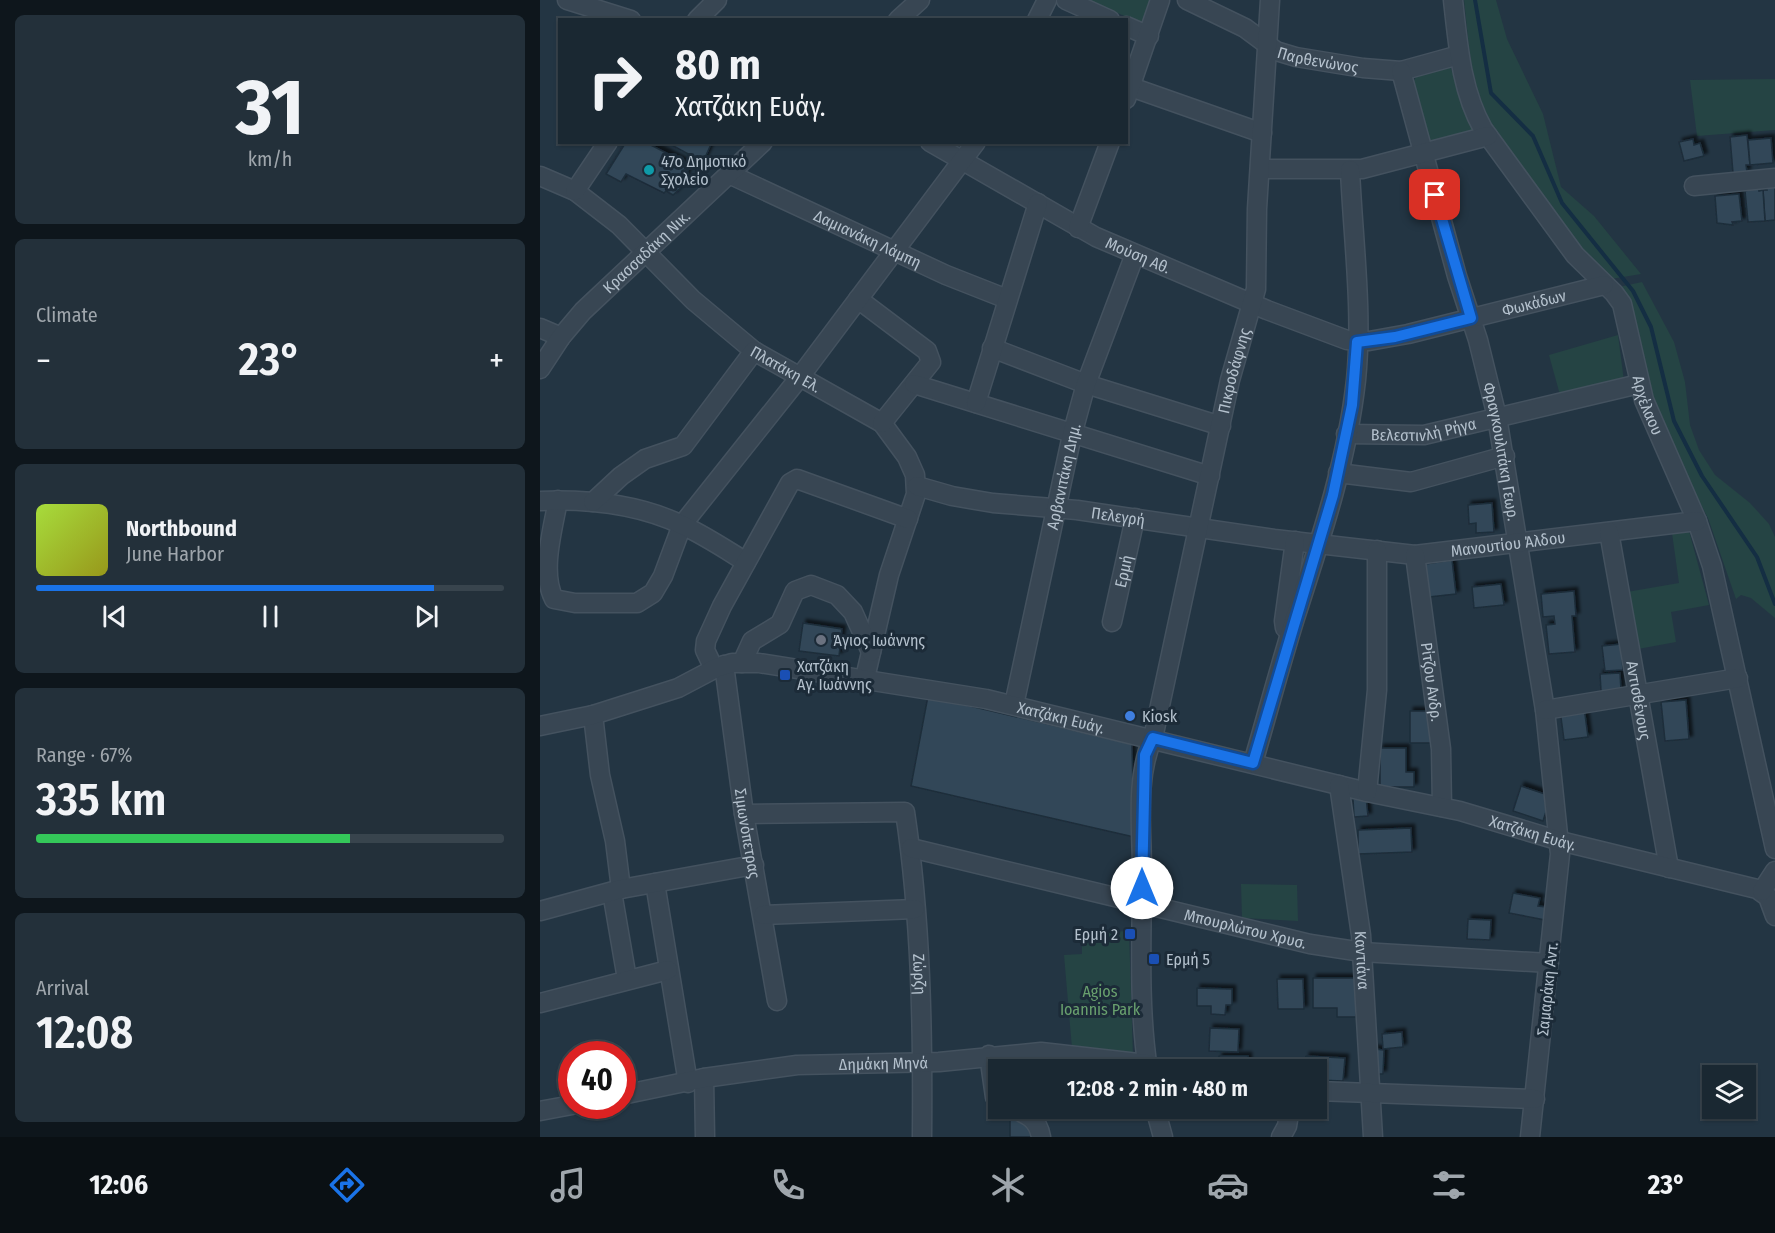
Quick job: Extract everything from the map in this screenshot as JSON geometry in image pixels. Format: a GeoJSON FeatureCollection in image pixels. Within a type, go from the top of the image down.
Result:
{"type":"FeatureCollection","features":[{"type":"Feature","properties":{"kind":"street"},"geometry":{"type":"LineString","coordinates":[[567,0],[592,4],[626,18]]}},
{"type":"Feature","properties":{"kind":"street"},"geometry":{"type":"LineString","coordinates":[[699,18],[717,0]]}},
{"type":"Feature","properties":{"kind":"street"},"geometry":{"type":"LineString","coordinates":[[900,18],[920,0]]}},
{"type":"Feature","properties":{"kind":"street"},"geometry":{"type":"LineString","coordinates":[[1037,18],[1047,0]]}},
{"type":"Feature","properties":{"kind":"street"},"geometry":{"type":"LineString","coordinates":[[1160,0],[1129,93],[1262,133]]}},
{"type":"Feature","properties":{"kind":"street","name":"Παρθενώνος"},"geometry":{"type":"LineString","coordinates":[[1187,0],[1245,28],[1268,46],[1284,54],[1303,59],[1378,70],[1401,71],[1459,55]]}},
{"type":"Feature","properties":{"kind":"street","name":"Πικροδάφνης"},"geometry":{"type":"LineString","coordinates":[[1153,738],[1237,352],[1253,304],[1257,280],[1257,209],[1270,0]]}},
{"type":"Feature","properties":{"kind":"street","name":"Αρχέλαου"},"geometry":{"type":"LineString","coordinates":[[1453,0],[1459,55],[1473,109],[1488,136],[1540,210],[1582,263],[1614,293],[1624,309],[1639,384],[1697,521],[1719,595],[1775,849]]}},
{"type":"Feature","properties":{"kind":"street"},"geometry":{"type":"LineString","coordinates":[[1072,9],[1103,18]]}},
{"type":"Feature","properties":{"kind":"street"},"geometry":{"type":"LineString","coordinates":[[1128,27],[1149,36]]}},
{"type":"Feature","properties":{"kind":"street","name":"Φραγκουλιτάκη Γεωρ."},"geometry":{"type":"LineString","coordinates":[[1401,71],[1497,417],[1545,710],[1560,841]]}},
{"type":"Feature","properties":{"kind":"street"},"geometry":{"type":"LineString","coordinates":[[1261,169],[1350,170],[1424,155],[1488,136]]}},
{"type":"Feature","properties":{"kind":"street"},"geometry":{"type":"LineString","coordinates":[[575,191],[607,144]]}},
{"type":"Feature","properties":{"kind":"street","name":"Κρασσαδάκη Νικ."},"geometry":{"type":"LineString","coordinates":[[540,369],[561,337],[583,311],[761,144]]}},
{"type":"Feature","properties":{"kind":"street","name":"Μούση Αθ."},"geometry":{"type":"LineString","coordinates":[[933,144],[1038,202],[1078,228],[1253,304],[1337,337],[1357,342]]}},
{"type":"Feature","properties":{"kind":"street"},"geometry":{"type":"LineString","coordinates":[[746,562],[682,525],[641,512],[593,502],[549,501],[549,573],[552,596],[564,602],[637,603],[645,600],[658,586],[682,525],[799,378],[975,144]]}},
{"type":"Feature","properties":{"kind":"street"},"geometry":{"type":"LineString","coordinates":[[1078,228],[1109,144]]}},
{"type":"Feature","properties":{"kind":"street"},"geometry":{"type":"LineString","coordinates":[[1253,763],[1291,631],[1320,544],[1338,473],[1356,381],[1357,342],[1350,170]]}},
{"type":"Feature","properties":{"kind":"street","name":"Δαμιανάκη Λάμπη"},"geometry":{"type":"LineString","coordinates":[[729,174],[894,251],[1008,299]]}},
{"type":"Feature","properties":{"kind":"street","name":"Πλατάκη Ελ."},"geometry":{"type":"LineString","coordinates":[[540,176],[575,191],[619,225],[693,300],[754,351],[882,423],[910,463],[917,486]]}},
{"type":"Feature","properties":{"kind":"street"},"geometry":{"type":"LineString","coordinates":[[1694,186],[1775,178]]}},
{"type":"Feature","properties":{"kind":"street"},"geometry":{"type":"LineString","coordinates":[[976,403],[1038,202]]}},
{"type":"Feature","properties":{"kind":"street","name":"Αρβανιτάκη Δημ."},"geometry":{"type":"LineString","coordinates":[[1014,705],[1054,509],[1072,435],[1086,384],[1135,254]]}},
{"type":"Feature","properties":{"kind":"street","name":"Φωκάδων"},"geometry":{"type":"LineString","coordinates":[[1357,342],[1391,338],[1604,285]]}},
{"type":"Feature","properties":{"kind":"street"},"geometry":{"type":"LineString","coordinates":[[858,299],[927,351],[931,362],[882,423]]}},
{"type":"Feature","properties":{"kind":"street"},"geometry":{"type":"LineString","coordinates":[[540,328],[561,337]]}},
{"type":"Feature","properties":{"kind":"street"},"geometry":{"type":"LineString","coordinates":[[992,348],[1086,384],[1221,426]]}},
{"type":"Feature","properties":{"kind":"street"},"geometry":{"type":"LineString","coordinates":[[593,502],[621,476],[645,459],[683,446],[754,351]]}},
{"type":"Feature","properties":{"kind":"street"},"geometry":{"type":"LineString","coordinates":[[914,384],[1209,476]]}},
{"type":"Feature","properties":{"kind":"street","name":"Βελεστινλή Ρήγα"},"geometry":{"type":"LineString","coordinates":[[1346,434],[1416,436],[1639,384]]}},
{"type":"Feature","properties":{"kind":"street"},"geometry":{"type":"LineString","coordinates":[[1338,473],[1412,482],[1505,456]]}},
{"type":"Feature","properties":{"kind":"street","name":"Σιμωνόπετρας"},"geometry":{"type":"LineString","coordinates":[[777,1001],[719,667],[705,650],[706,641],[790,483],[797,479],[908,519]]}},
{"type":"Feature","properties":{"kind":"street"},"geometry":{"type":"LineString","coordinates":[[865,678],[889,575],[917,486]]}},
{"type":"Feature","properties":{"kind":"street","name":"Πελεγρή"},"geometry":{"type":"LineString","coordinates":[[917,486],[973,500],[1135,518],[1320,544]]}},
{"type":"Feature","properties":{"kind":"street","name":"Ερμή"},"geometry":{"type":"LineString","coordinates":[[1112,622],[1135,518]]}},
{"type":"Feature","properties":{"kind":"street","name":"Μανουτίου Άλδου"},"geometry":{"type":"LineString","coordinates":[[1320,544],[1415,555],[1697,521]]}},
{"type":"Feature","properties":{"kind":"street","name":"Αντισθένους"},"geometry":{"type":"LineString","coordinates":[[1609,532],[1669,868]]}},
{"type":"Feature","properties":{"kind":"street"},"geometry":{"type":"LineString","coordinates":[[1291,631],[1285,627],[1284,621],[1295,541]]}},
{"type":"Feature","properties":{"kind":"street"},"geometry":{"type":"LineString","coordinates":[[1367,792],[1377,690],[1377,550]]}},
{"type":"Feature","properties":{"kind":"street","name":"Ρίτζου Ανδρ."},"geometry":{"type":"LineString","coordinates":[[1415,555],[1441,749],[1442,807]]}},
{"type":"Feature","properties":{"kind":"street"},"geometry":{"type":"LineString","coordinates":[[742,663],[752,641],[780,624],[795,591],[811,585],[837,595],[853,612],[871,652]]}},
{"type":"Feature","properties":{"kind":"street","name":"Χατζάκη Ευάγ."},"geometry":{"type":"LineString","coordinates":[[540,726],[593,715],[678,688],[719,667],[759,663],[865,678],[1014,705],[1367,792],[1442,807],[1560,841],[1762,891]]}},
{"type":"Feature","properties":{"kind":"street"},"geometry":{"type":"LineString","coordinates":[[1545,710],[1738,678]]}},
{"type":"Feature","properties":{"kind":"street"},"geometry":{"type":"LineString","coordinates":[[593,715],[600,775],[615,842],[616,890],[627,979]]}},
{"type":"Feature","properties":{"kind":"street"},"geometry":{"type":"LineString","coordinates":[[1147,1059],[1142,904],[1145,755],[1153,738]]}},
{"type":"Feature","properties":{"kind":"street","name":"Καντιάνα"},"geometry":{"type":"LineString","coordinates":[[1339,785],[1362,952],[1373,1137]]}},
{"type":"Feature","properties":{"kind":"street","name":"Ζώρζη"},"geometry":{"type":"LineString","coordinates":[[744,814],[905,812],[911,848],[915,909],[922,1063],[922,1137]]}},
{"type":"Feature","properties":{"kind":"street","name":"Σαμαράκη Αντ."},"geometry":{"type":"LineString","coordinates":[[1530,1137],[1560,841]]}},
{"type":"Feature","properties":{"kind":"street","name":"Μπουρλώτου Χρυσ."},"geometry":{"type":"LineString","coordinates":[[911,848],[1300,942],[1362,952],[1549,963]]}},
{"type":"Feature","properties":{"kind":"street"},"geometry":{"type":"LineString","coordinates":[[540,911],[616,890],[754,865]]}},
{"type":"Feature","properties":{"kind":"street"},"geometry":{"type":"LineString","coordinates":[[1775,871],[1762,891],[1768,897],[1775,916]]}},
{"type":"Feature","properties":{"kind":"street"},"geometry":{"type":"LineString","coordinates":[[655,883],[668,970],[696,1081],[705,1137]]}},
{"type":"Feature","properties":{"kind":"street"},"geometry":{"type":"LineString","coordinates":[[763,915],[915,909]]}},
{"type":"Feature","properties":{"kind":"street"},"geometry":{"type":"LineString","coordinates":[[540,1003],[668,970]]}},
{"type":"Feature","properties":{"kind":"street","name":"Δημάκη Μηνά"},"geometry":{"type":"LineString","coordinates":[[636,1092],[797,1065],[922,1063],[988,1055],[1041,1052],[1090,1059]]}},
{"type":"Feature","properties":{"kind":"street"},"geometry":{"type":"LineString","coordinates":[[988,1055],[989,1059]]}},
{"type":"Feature","properties":{"kind":"street"},"geometry":{"type":"LineString","coordinates":[[1327,1091],[1535,1098]]}},
{"type":"Feature","properties":{"kind":"street"},"geometry":{"type":"LineString","coordinates":[[540,1112],[558,1108]]}},
{"type":"Feature","properties":{"kind":"street"},"geometry":{"type":"LineString","coordinates":[[1033,1119],[1039,1126],[1041,1137]]}},
{"type":"Feature","properties":{"kind":"street"},"geometry":{"type":"LineString","coordinates":[[1158,1119],[1162,1137]]}},
{"type":"Feature","properties":{"kind":"street"},"geometry":{"type":"LineString","coordinates":[[1281,1137],[1288,1119]]}},
{"type":"Feature","properties":{"kind":"green space"},"geometry":{"type":"Polygon","coordinates":[[[1088,0],[1153,0],[1145,25],[1088,0]]]}},
{"type":"Feature","properties":{"kind":"green space"},"geometry":{"type":"Polygon","coordinates":[[[1464,0],[1496,0],[1507,39],[1543,114],[1561,187],[1594,216],[1641,274],[1611,279],[1600,271],[1534,189],[1503,144],[1477,88],[1464,0]]]}},
{"type":"Feature","properties":{"kind":"green space"},"geometry":{"type":"Polygon","coordinates":[[[1450,66],[1474,134],[1429,147],[1412,85],[1417,75],[1450,66]]]}},
{"type":"Feature","properties":{"kind":"green space"},"geometry":{"type":"Polygon","coordinates":[[[1775,79],[1775,130],[1697,136],[1690,80],[1775,79]]]}},
{"type":"Feature","properties":{"kind":"green space"},"geometry":{"type":"Polygon","coordinates":[[[1642,282],[1674,342],[1685,382],[1690,425],[1699,450],[1715,475],[1750,503],[1769,524],[1775,537],[1775,618],[1751,598],[1741,595],[1736,599],[1708,518],[1687,478],[1652,398],[1619,287],[1642,282]]]}},
{"type":"Feature","properties":{"kind":"green space"},"geometry":{"type":"Polygon","coordinates":[[[1618,335],[1624,381],[1560,395],[1549,355],[1618,335]]]}},
{"type":"Feature","properties":{"kind":"green space"},"geometry":{"type":"Polygon","coordinates":[[[1689,531],[1709,605],[1671,612],[1676,642],[1638,649],[1627,592],[1679,583],[1672,533],[1689,531]]]}},
{"type":"Feature","properties":{"kind":"green space"},"geometry":{"type":"Polygon","coordinates":[[[1241,884],[1297,885],[1298,921],[1242,918],[1241,884]]]}},
{"type":"Feature","properties":{"kind":"green space","name":"Agios Ioannis Park"},"geometry":{"type":"Polygon","coordinates":[[[1129,931],[1133,1056],[1072,1048],[1064,955],[1082,954],[1082,933],[1129,931]]]}},
{"type":"Feature","properties":{"kind":"building"},"geometry":{"type":"Polygon","coordinates":[[[1747,135],[1750,165],[1746,165],[1747,172],[1733,173],[1730,137],[1747,135]]]}},
{"type":"Feature","properties":{"kind":"building"},"geometry":{"type":"Polygon","coordinates":[[[1771,138],[1773,163],[1750,165],[1748,140],[1771,138]]]}},
{"type":"Feature","properties":{"kind":"building"},"geometry":{"type":"Polygon","coordinates":[[[1693,139],[1694,145],[1700,143],[1704,156],[1684,161],[1679,142],[1693,139]]]}},
{"type":"Feature","properties":{"kind":"building","name":"47ο Δημοτικό Σχολείο"},"geometry":{"type":"Polygon","coordinates":[[[625,144],[649,144],[690,165],[685,178],[688,181],[673,195],[666,191],[664,193],[626,174],[621,182],[606,174],[625,144]]]}},
{"type":"Feature","properties":{"kind":"building"},"geometry":{"type":"Polygon","coordinates":[[[670,144],[711,144],[703,162],[670,144]]]}},
{"type":"Feature","properties":{"kind":"building"},"geometry":{"type":"Polygon","coordinates":[[[1775,185],[1775,220],[1765,221],[1763,190],[1767,190],[1766,186],[1775,185]]]}},
{"type":"Feature","properties":{"kind":"building"},"geometry":{"type":"Polygon","coordinates":[[[1758,187],[1759,191],[1763,190],[1765,221],[1748,222],[1745,191],[1758,187]]]}},
{"type":"Feature","properties":{"kind":"building"},"geometry":{"type":"Polygon","coordinates":[[[1739,194],[1742,221],[1732,222],[1733,225],[1717,223],[1715,196],[1739,194]]]}},
{"type":"Feature","properties":{"kind":"building"},"geometry":{"type":"Polygon","coordinates":[[[1492,503],[1494,532],[1476,533],[1476,523],[1469,524],[1468,505],[1492,503]]]}},
{"type":"Feature","properties":{"kind":"building"},"geometry":{"type":"Polygon","coordinates":[[[1452,560],[1456,594],[1429,597],[1425,564],[1452,560]]]}},
{"type":"Feature","properties":{"kind":"building"},"geometry":{"type":"Polygon","coordinates":[[[1501,584],[1504,605],[1474,608],[1472,587],[1501,584]]]}},
{"type":"Feature","properties":{"kind":"building"},"geometry":{"type":"Polygon","coordinates":[[[1574,591],[1576,616],[1572,616],[1575,652],[1549,654],[1546,625],[1555,624],[1554,616],[1543,617],[1541,594],[1574,591]]]}},
{"type":"Feature","properties":{"kind":"building","name":"Άγιος Ιωάννης"},"geometry":{"type":"Polygon","coordinates":[[[803,623],[842,629],[839,656],[799,651],[803,623]]]}},
{"type":"Feature","properties":{"kind":"building"},"geometry":{"type":"Polygon","coordinates":[[[1621,644],[1623,670],[1605,671],[1602,646],[1621,644]]]}},
{"type":"Feature","properties":{"kind":"building"},"geometry":{"type":"Polygon","coordinates":[[[1620,673],[1621,690],[1601,691],[1600,674],[1620,673]]]}},
{"type":"Feature","properties":{"kind":"building"},"geometry":{"type":"Polygon","coordinates":[[[928,696],[1132,744],[1134,837],[911,786],[928,696]]]}},
{"type":"Feature","properties":{"kind":"building"},"geometry":{"type":"Polygon","coordinates":[[[1686,700],[1689,739],[1665,741],[1661,702],[1686,700]]]}},
{"type":"Feature","properties":{"kind":"building"},"geometry":{"type":"Polygon","coordinates":[[[1584,707],[1588,737],[1564,740],[1560,710],[1584,707]]]}},
{"type":"Feature","properties":{"kind":"building"},"geometry":{"type":"Polygon","coordinates":[[[1410,711],[1432,711],[1433,743],[1410,743],[1410,711]]]}},
{"type":"Feature","properties":{"kind":"building"},"geometry":{"type":"Polygon","coordinates":[[[1380,748],[1406,748],[1406,772],[1414,772],[1414,787],[1380,787],[1380,748]]]}},
{"type":"Feature","properties":{"kind":"building"},"geometry":{"type":"Polygon","coordinates":[[[1521,786],[1551,796],[1543,821],[1513,811],[1521,786]]]}},
{"type":"Feature","properties":{"kind":"building"},"geometry":{"type":"Polygon","coordinates":[[[1366,797],[1368,816],[1354,817],[1353,799],[1366,797]]]}},
{"type":"Feature","properties":{"kind":"building"},"geometry":{"type":"Polygon","coordinates":[[[1411,828],[1412,852],[1358,854],[1358,830],[1411,828]]]}},
{"type":"Feature","properties":{"kind":"building"},"geometry":{"type":"Polygon","coordinates":[[[1513,893],[1540,898],[1538,906],[1547,907],[1545,920],[1509,913],[1513,893]]]}},
{"type":"Feature","properties":{"kind":"building"},"geometry":{"type":"Polygon","coordinates":[[[1468,919],[1491,920],[1490,940],[1467,939],[1468,919]]]}},
{"type":"Feature","properties":{"kind":"building"},"geometry":{"type":"Polygon","coordinates":[[[1313,978],[1356,978],[1356,1017],[1337,1017],[1337,1008],[1313,1008],[1313,978]]]}},
{"type":"Feature","properties":{"kind":"building"},"geometry":{"type":"Polygon","coordinates":[[[1277,979],[1303,979],[1304,1009],[1278,1009],[1277,979]]]}},
{"type":"Feature","properties":{"kind":"building"},"geometry":{"type":"Polygon","coordinates":[[[1197,988],[1232,989],[1232,1005],[1226,1005],[1225,1015],[1211,1014],[1211,1006],[1197,1006],[1197,988]]]}},
{"type":"Feature","properties":{"kind":"building"},"geometry":{"type":"Polygon","coordinates":[[[1210,1028],[1239,1029],[1238,1052],[1209,1051],[1210,1028]]]}},
{"type":"Feature","properties":{"kind":"building"},"geometry":{"type":"Polygon","coordinates":[[[1402,1032],[1403,1047],[1383,1049],[1382,1034],[1402,1032]]]}},
{"type":"Feature","properties":{"kind":"building"},"geometry":{"type":"Polygon","coordinates":[[[1374,1049],[1384,1050],[1383,1074],[1373,1074],[1374,1049]]]}},
{"type":"Feature","properties":{"kind":"building"},"geometry":{"type":"Polygon","coordinates":[[[1219,1056],[1248,1056],[1248,1059],[1219,1059],[1219,1056]]]}},
{"type":"Feature","properties":{"kind":"building"},"geometry":{"type":"Polygon","coordinates":[[[1306,1056],[1345,1058],[1343,1081],[1327,1080],[1327,1059],[1306,1059],[1306,1056]]]}},
{"type":"Feature","properties":{"kind":"building"},"geometry":{"type":"Polygon","coordinates":[[[1032,1119],[1032,1137],[1010,1137],[1010,1120],[1032,1119]]]}},
{"type":"Feature","properties":{"kind":"waterway"},"geometry":{"type":"LineString","coordinates":[[1475,0],[1491,93],[1533,136],[1562,203],[1633,291],[1651,327],[1674,421],[1702,476],[1757,557],[1775,604]]}},
{"type":"Feature","properties":{"kind":"place","name":"47ο Δημοτικό Σχολείο"},"geometry":{"type":"Point","coordinates":[649,170]}},
{"type":"Feature","properties":{"kind":"place","name":"Άγιος Ιωάννης"},"geometry":{"type":"Point","coordinates":[821,640]}},
{"type":"Feature","properties":{"kind":"place","name":"Χατζάκη Αγ. Ιωάννης"},"geometry":{"type":"Point","coordinates":[785,675]}},
{"type":"Feature","properties":{"kind":"place","name":"Kiosk"},"geometry":{"type":"Point","coordinates":[1130,716]}},
{"type":"Feature","properties":{"kind":"place","name":"Ερμή 2"},"geometry":{"type":"Point","coordinates":[1130,934]}},
{"type":"Feature","properties":{"kind":"place","name":"Ερμή 5"},"geometry":{"type":"Point","coordinates":[1154,959]}},
{"type":"Feature","properties":{"kind":"route"},"geometry":{"type":"LineString","coordinates":[[1142,888],[1141,824],[1145,755],[1153,738],[1253,763],[1333,495],[1356,381],[1357,342],[1395,337],[1471,318],[1435,195]]}}]}
